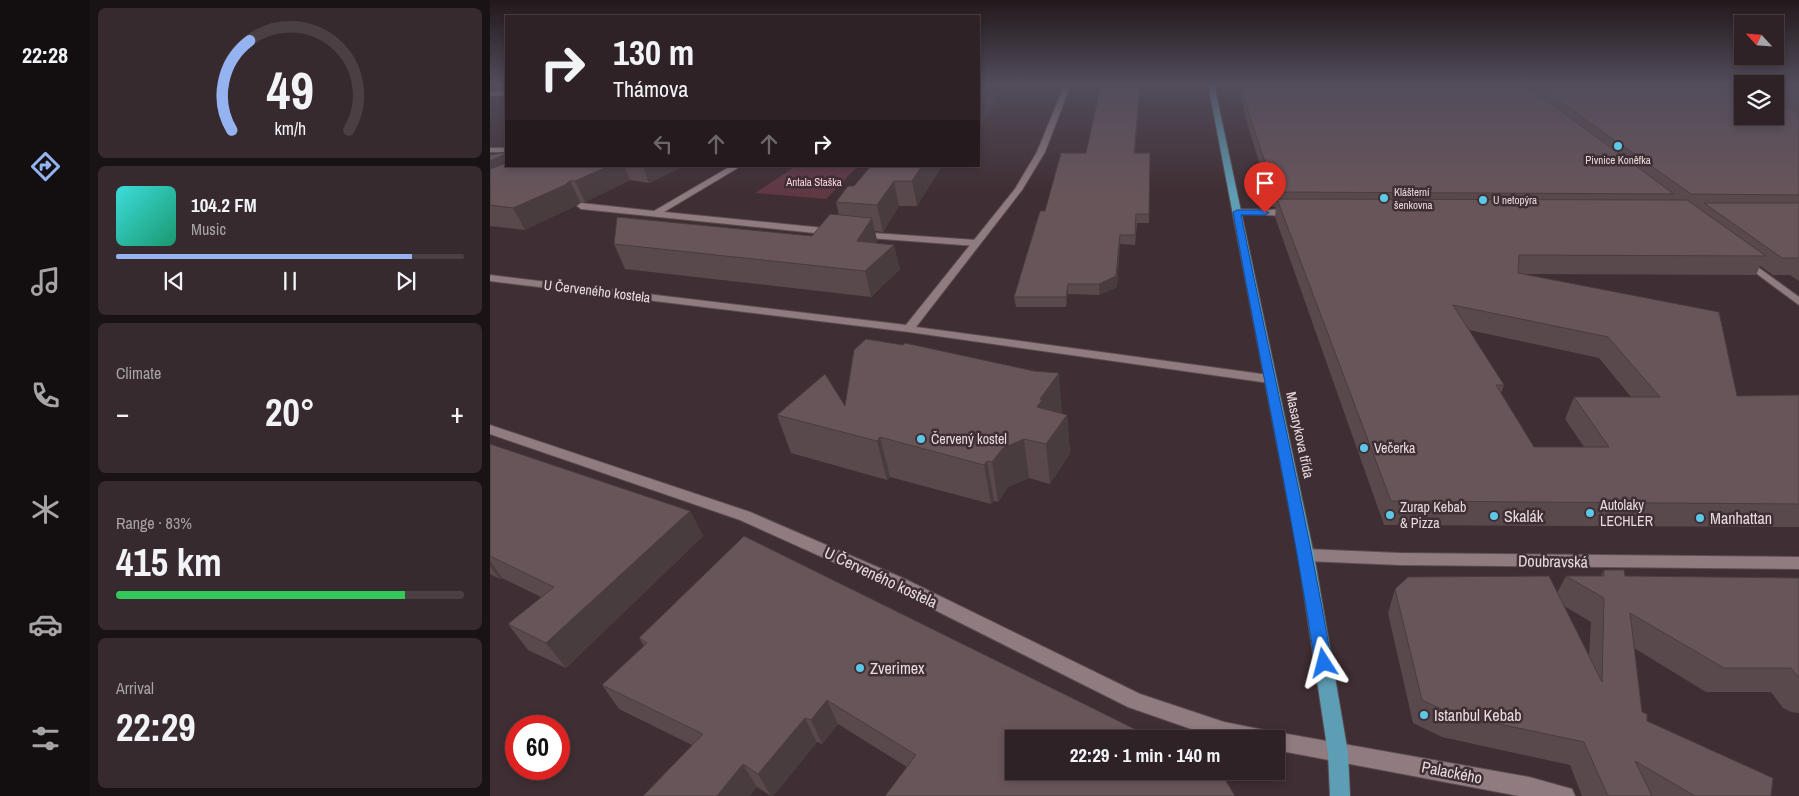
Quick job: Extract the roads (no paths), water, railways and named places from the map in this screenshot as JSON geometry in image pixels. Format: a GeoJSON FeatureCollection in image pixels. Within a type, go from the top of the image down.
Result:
{"type":"FeatureCollection","features":[{"type":"Feature","properties":{"kind":"main road","name":"Masarykova třída"},"geometry":{"type":"LineString","coordinates":[[1219,121],[1269,378],[1306,555],[1338,754],[1340,796]]}},
{"type":"Feature","properties":{"kind":"street"},"geometry":{"type":"LineString","coordinates":[[909,329],[1018,190],[1042,152],[1054,121]]}},
{"type":"Feature","properties":{"kind":"street"},"geometry":{"type":"LineString","coordinates":[[490,150],[505,150]]}},
{"type":"Feature","properties":{"kind":"street"},"geometry":{"type":"LineString","coordinates":[[655,214],[735,167]]}},
{"type":"Feature","properties":{"kind":"street"},"geometry":{"type":"LineString","coordinates":[[581,206],[844,233],[976,243]]}},
{"type":"Feature","properties":{"kind":"street"},"geometry":{"type":"LineString","coordinates":[[1237,212],[1299,213]]}},
{"type":"Feature","properties":{"kind":"street"},"geometry":{"type":"LineString","coordinates":[[1737,255],[1799,302]]}},
{"type":"Feature","properties":{"kind":"street","name":"U Červeného kostela"},"geometry":{"type":"LineString","coordinates":[[490,278],[909,329],[1269,378]]}},
{"type":"Feature","properties":{"kind":"street","name":"U Červeného kostela"},"geometry":{"type":"LineString","coordinates":[[490,429],[745,516],[899,584],[1135,701],[1221,730]]}},
{"type":"Feature","properties":{"kind":"street","name":"Doubravská"},"geometry":{"type":"LineString","coordinates":[[1306,555],[1420,560],[1799,563]]}},
{"type":"Feature","properties":{"kind":"street"},"geometry":{"type":"LineString","coordinates":[[1285,743],[1338,754]]}},
{"type":"Feature","properties":{"kind":"street","name":"Palackého"},"geometry":{"type":"LineString","coordinates":[[1338,754],[1432,767],[1565,796]]}},
{"type":"Feature","properties":{"kind":"place","name":"Pivnice Koněfka"},"geometry":{"type":"Point","coordinates":[1618,146]}},
{"type":"Feature","properties":{"kind":"place","name":"Klášterní šenkovna"},"geometry":{"type":"Point","coordinates":[1384,198]}},
{"type":"Feature","properties":{"kind":"place","name":"U netopýra"},"geometry":{"type":"Point","coordinates":[1483,200]}},
{"type":"Feature","properties":{"kind":"place","name":"Červený kostel"},"geometry":{"type":"Point","coordinates":[921,439]}},
{"type":"Feature","properties":{"kind":"place","name":"Večerka"},"geometry":{"type":"Point","coordinates":[1364,448]}},
{"type":"Feature","properties":{"kind":"place","name":"Autolaky LECHLER"},"geometry":{"type":"Point","coordinates":[1590,513]}},
{"type":"Feature","properties":{"kind":"place","name":"Zurap Kebab & Pizza"},"geometry":{"type":"Point","coordinates":[1390,515]}},
{"type":"Feature","properties":{"kind":"place","name":"Skalák"},"geometry":{"type":"Point","coordinates":[1494,516]}},
{"type":"Feature","properties":{"kind":"place","name":"Manhattan"},"geometry":{"type":"Point","coordinates":[1700,518]}},
{"type":"Feature","properties":{"kind":"place","name":"Zverimex"},"geometry":{"type":"Point","coordinates":[860,668]}},
{"type":"Feature","properties":{"kind":"place","name":"Istanbul Kebab"},"geometry":{"type":"Point","coordinates":[1424,715]}},
{"type":"Feature","properties":{"kind":"park label","name":"Antala Staška"},"geometry":{"type":"Point","coordinates":[814,182]}}]}
